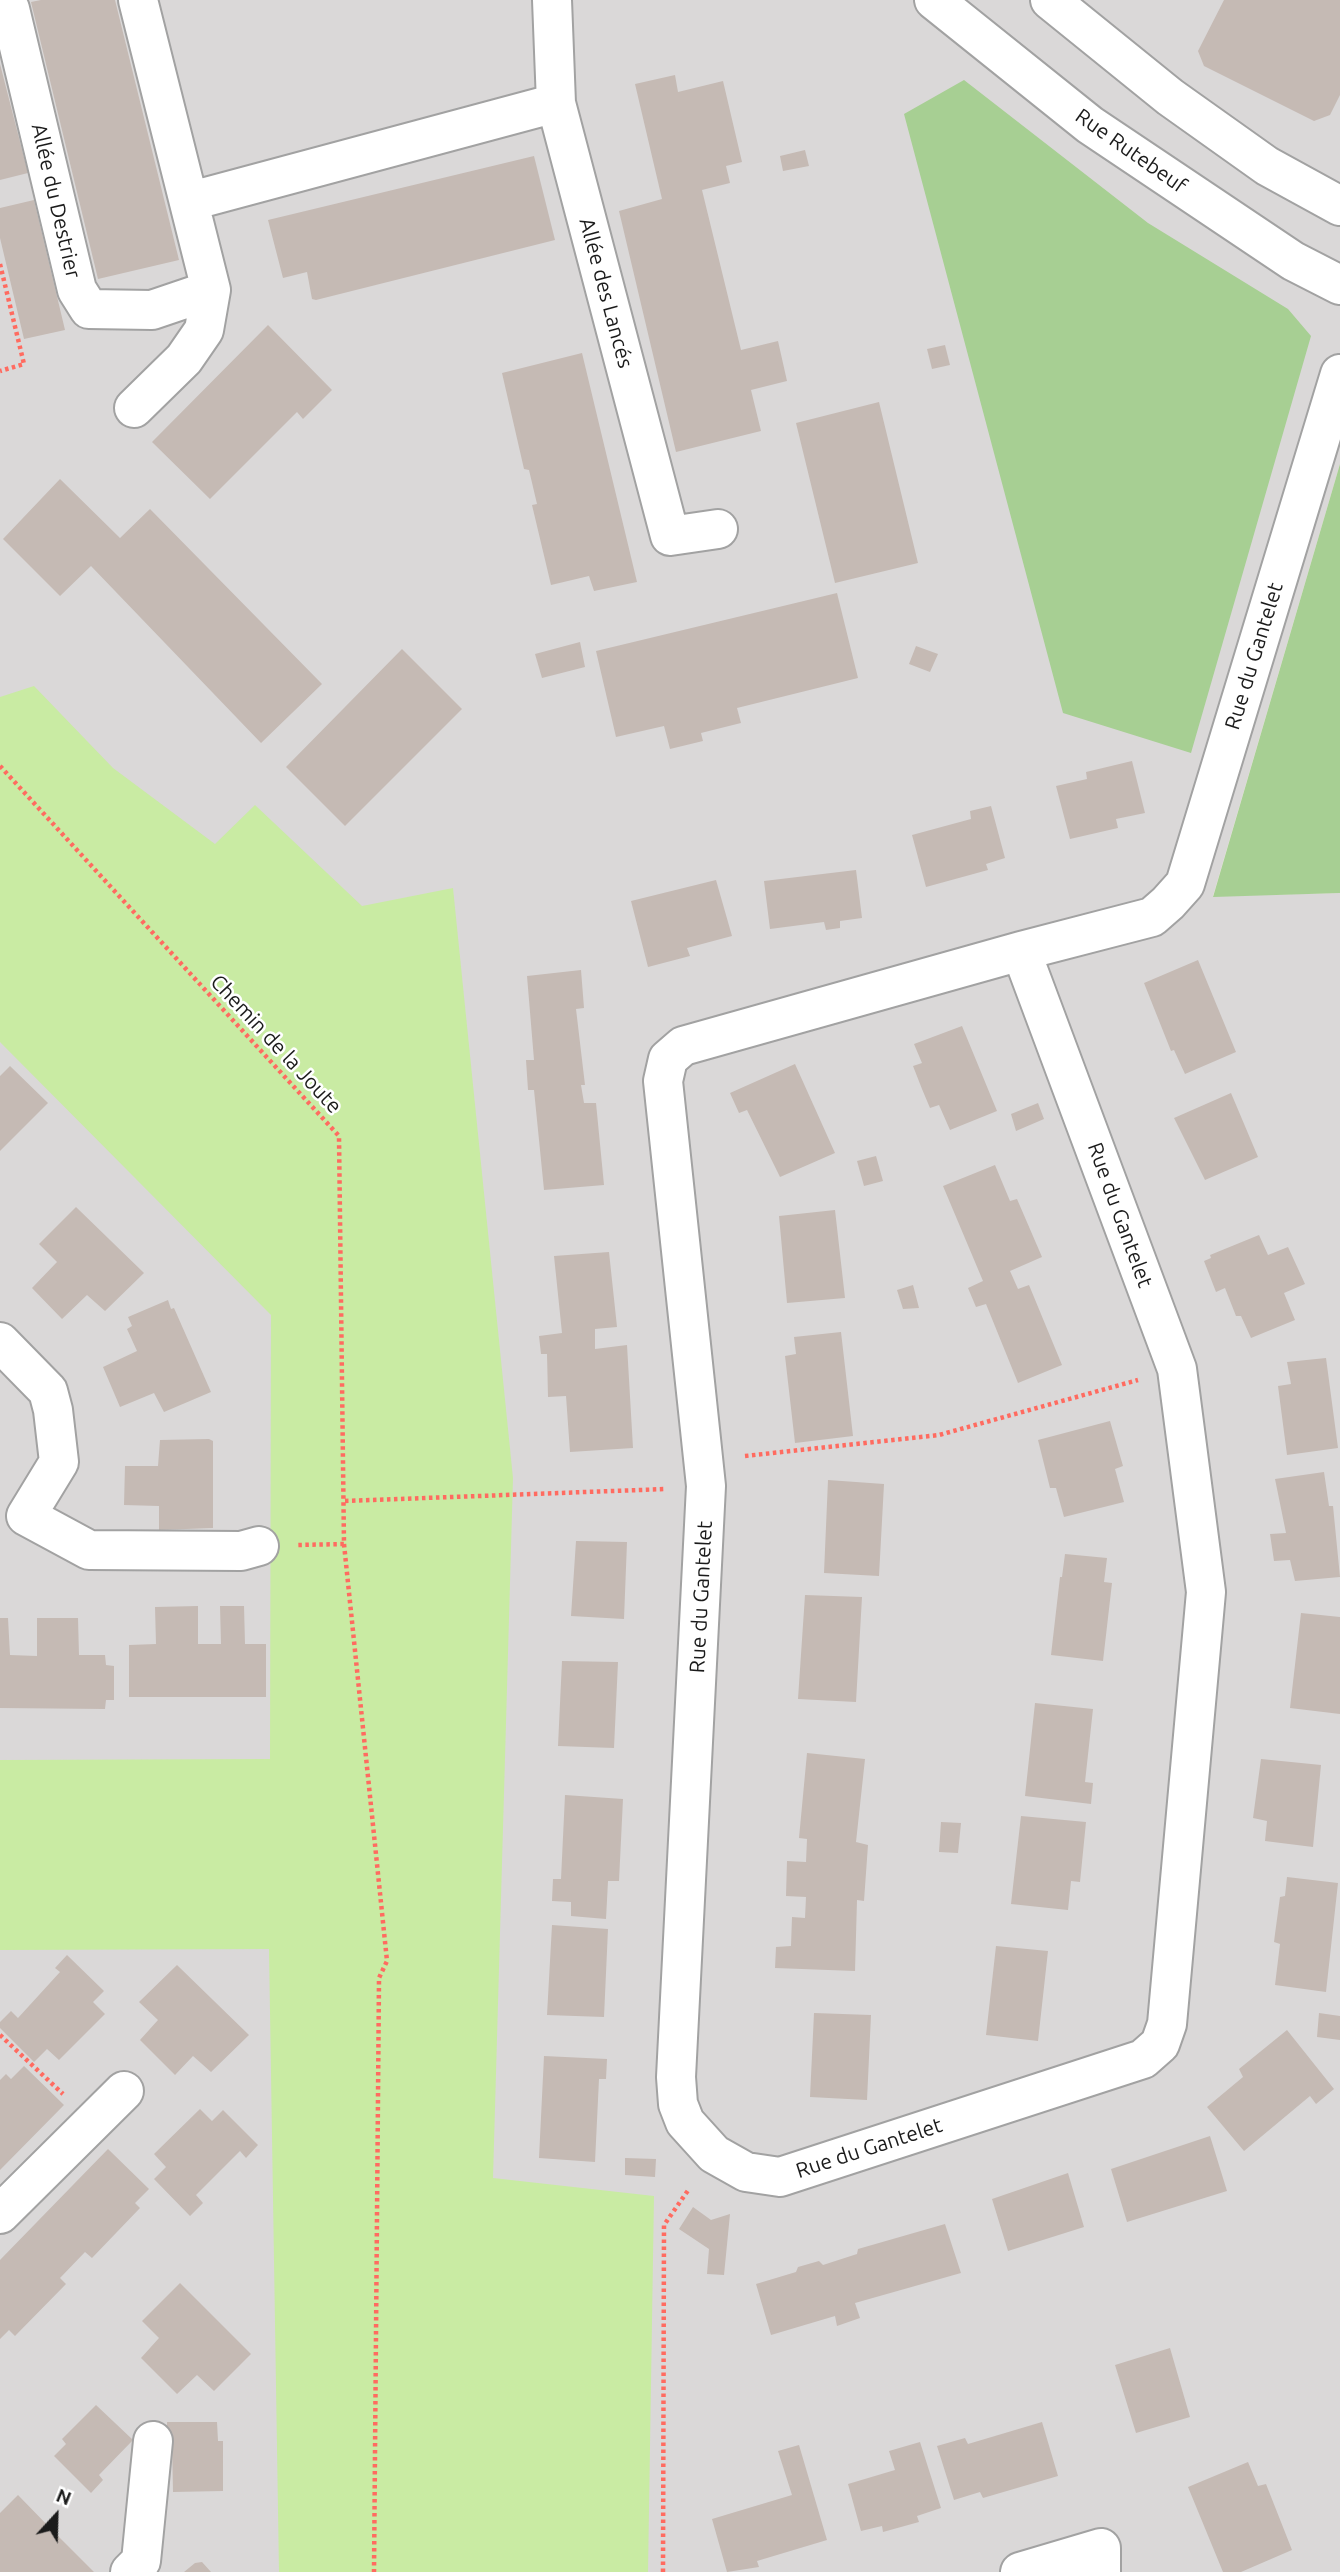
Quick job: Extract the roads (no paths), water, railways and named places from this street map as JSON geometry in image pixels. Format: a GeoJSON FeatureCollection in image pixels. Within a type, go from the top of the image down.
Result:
{"type":"FeatureCollection","features":[{"type":"Feature","properties":{"kind":"street"},"geometry":{"type":"LineString","coordinates":[[134,408],[184,359],[204,330],[211,290],[191,201],[138,0]]}},
{"type":"Feature","properties":{"kind":"street","name":"Allée des Lancés"},"geometry":{"type":"LineString","coordinates":[[552,0],[556,103],[670,536],[718,529]]}},
{"type":"Feature","properties":{"kind":"street","name":"Rue Rutebeuf"},"geometry":{"type":"LineString","coordinates":[[934,0],[1090,125],[1293,261],[1340,285]]}},
{"type":"Feature","properties":{"kind":"street"},"geometry":{"type":"LineString","coordinates":[[1050,0],[1170,97],[1267,166],[1340,206]]}},
{"type":"Feature","properties":{"kind":"street","name":"Allée du Destrier"},"geometry":{"type":"LineString","coordinates":[[10,9],[77,290],[89,309],[152,310],[211,290]]}},
{"type":"Feature","properties":{"kind":"street"},"geometry":{"type":"LineString","coordinates":[[191,201],[556,103]]}},
{"type":"Feature","properties":{"kind":"street","name":"Rue du Gantelet"},"geometry":{"type":"LineString","coordinates":[[1021,951],[1177,1369],[1206,1591],[1167,2024],[1160,2044],[1143,2059],[780,2177],[746,2172],[714,2154],[684,2122],[678,2104],[676,2077],[705,1473],[663,1081],[668,1059],[682,1046],[1021,951],[1152,917],[1185,884],[1340,374]]}},
{"type":"Feature","properties":{"kind":"street"},"geometry":{"type":"LineString","coordinates":[[0,1342],[48,1391],[53,1410],[59,1462],[26,1516],[89,1550],[241,1551],[259,1546]]}},
{"type":"Feature","properties":{"kind":"street"},"geometry":{"type":"LineString","coordinates":[[0,2214],[124,2091]]}},
{"type":"Feature","properties":{"kind":"street"},"geometry":{"type":"LineString","coordinates":[[130,2572],[141,2561],[153,2441]]}},
{"type":"Feature","properties":{"kind":"street"},"geometry":{"type":"LineString","coordinates":[[1020,2572],[1101,2548],[1101,2572]]}}]}
